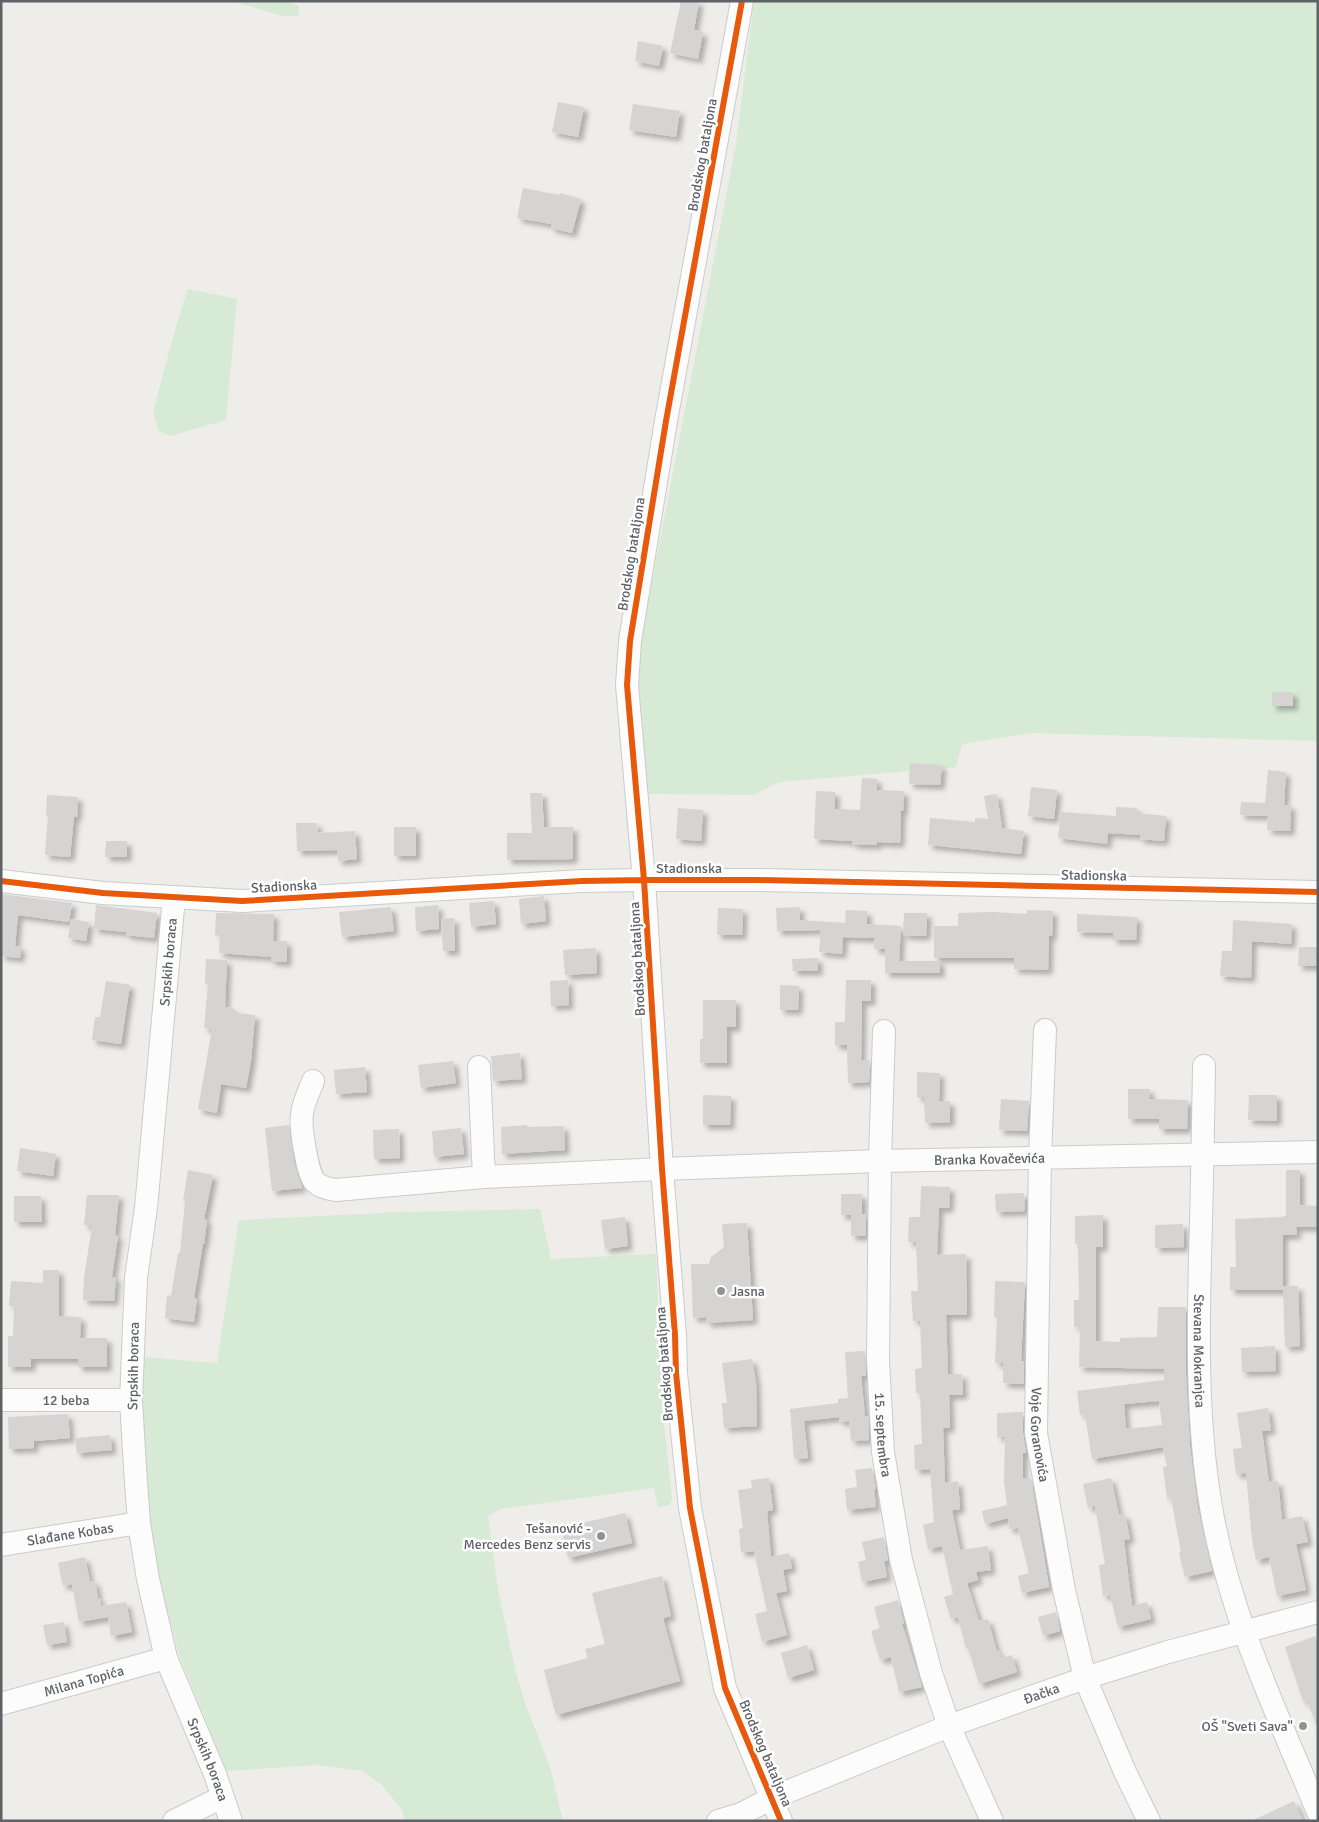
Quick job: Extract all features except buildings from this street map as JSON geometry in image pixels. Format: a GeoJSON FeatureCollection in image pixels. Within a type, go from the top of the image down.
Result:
{"type":"FeatureCollection","features":[{"type":"Feature","properties":{"kind":"street","name":"Brodskog bataljona"},"geometry":{"type":"LineString","coordinates":[[742,1],[664,431],[630,641],[627,685],[644,880],[676,1373],[690,1508],[725,1688],[781,1821]]}},
{"type":"Feature","properties":{"kind":"street","name":"Stadionska"},"geometry":{"type":"LineString","coordinates":[[1,881],[103,893],[242,901],[582,881],[644,880],[757,880],[1318,892]]}},
{"type":"Feature","properties":{"kind":"street","name":"Srpskih boraca"},"geometry":{"type":"LineString","coordinates":[[174,897],[146,1208],[136,1278],[131,1400],[139,1523],[148,1579],[166,1658],[214,1774],[231,1821]]}},
{"type":"Feature","properties":{"kind":"street","name":"Voje Goranovića"},"geometry":{"type":"LineString","coordinates":[[1045,1030],[1040,1157],[1036,1433],[1064,1590],[1085,1678],[1125,1772],[1149,1821]]}},
{"type":"Feature","properties":{"kind":"street","name":"15. septembra"},"geometry":{"type":"LineString","coordinates":[[884,1031],[880,1161],[878,1362],[883,1452],[901,1560],[931,1673],[949,1726],[992,1821]]}},
{"type":"Feature","properties":{"kind":"street","name":"Stevana Mokranjca"},"geometry":{"type":"LineString","coordinates":[[1204,1066],[1199,1302],[1200,1415],[1211,1508],[1223,1561],[1243,1631],[1318,1812]]}},
{"type":"Feature","properties":{"kind":"street"},"geometry":{"type":"LineString","coordinates":[[479,1067],[484,1177]]}},
{"type":"Feature","properties":{"kind":"street"},"geometry":{"type":"LineString","coordinates":[[313,1081],[305,1100],[302,1116],[307,1165],[314,1182],[325,1188],[336,1190],[484,1177],[662,1169]]}},
{"type":"Feature","properties":{"kind":"street","name":"Branka Kovačevića"},"geometry":{"type":"LineString","coordinates":[[662,1169],[880,1161],[1318,1152]]}},
{"type":"Feature","properties":{"kind":"street","name":"12 beba"},"geometry":{"type":"LineString","coordinates":[[1,1400],[131,1400]]}},
{"type":"Feature","properties":{"kind":"street","name":"Slađane Kobas"},"geometry":{"type":"LineString","coordinates":[[1,1545],[139,1523]]}},
{"type":"Feature","properties":{"kind":"street","name":"Đačka"},"geometry":{"type":"LineString","coordinates":[[718,1821],[741,1814],[772,1798],[949,1726],[1085,1678],[1243,1631],[1318,1612]]}},
{"type":"Feature","properties":{"kind":"street","name":"Milana Topića"},"geometry":{"type":"LineString","coordinates":[[1,1704],[166,1658]]}},
{"type":"Feature","properties":{"kind":"street"},"geometry":{"type":"LineString","coordinates":[[174,1821],[222,1797]]}},
{"type":"Feature","properties":{"kind":"green space"},"geometry":{"type":"Polygon","coordinates":[[[232,1],[288,1],[299,6],[299,16],[283,16],[232,1]]]}},
{"type":"Feature","properties":{"kind":"green space"},"geometry":{"type":"Polygon","coordinates":[[[754,1],[1318,1],[1318,741],[1031,733],[962,744],[956,767],[779,782],[754,795],[645,794],[638,723],[637,660],[736,144],[754,1]]]}},
{"type":"Feature","properties":{"kind":"green space"},"geometry":{"type":"Polygon","coordinates":[[[188,289],[237,299],[226,420],[170,436],[158,430],[153,411],[188,289]]]}},
{"type":"Feature","properties":{"kind":"green space"},"geometry":{"type":"Polygon","coordinates":[[[540,1209],[551,1259],[656,1254],[662,1406],[672,1498],[670,1505],[658,1507],[654,1488],[500,1509],[488,1516],[498,1590],[516,1673],[526,1706],[550,1767],[563,1821],[405,1821],[402,1810],[382,1785],[362,1771],[318,1765],[227,1771],[179,1655],[163,1593],[148,1515],[141,1402],[142,1357],[217,1363],[239,1220],[402,1212],[540,1209]]]}},
{"type":"Feature","properties":{"kind":"cycle path"},"geometry":{"type":"LineString","coordinates":[[742,1],[666,421],[630,641],[627,685],[644,880],[676,1373],[690,1508],[725,1688],[781,1821]]}},
{"type":"Feature","properties":{"kind":"cycle path"},"geometry":{"type":"LineString","coordinates":[[1,881],[103,893],[242,901],[582,881],[644,880],[757,880],[1318,892]]}},
{"type":"Feature","properties":{"kind":"place","name":"Jasna"},"geometry":{"type":"Point","coordinates":[721,1291]}},
{"type":"Feature","properties":{"kind":"place","name":"Tešanović - Mercedes Benz servis"},"geometry":{"type":"Point","coordinates":[601,1536]}},
{"type":"Feature","properties":{"kind":"place","name":"OŠ \"Sveti Sava\""},"geometry":{"type":"Point","coordinates":[1303,1726]}}]}
